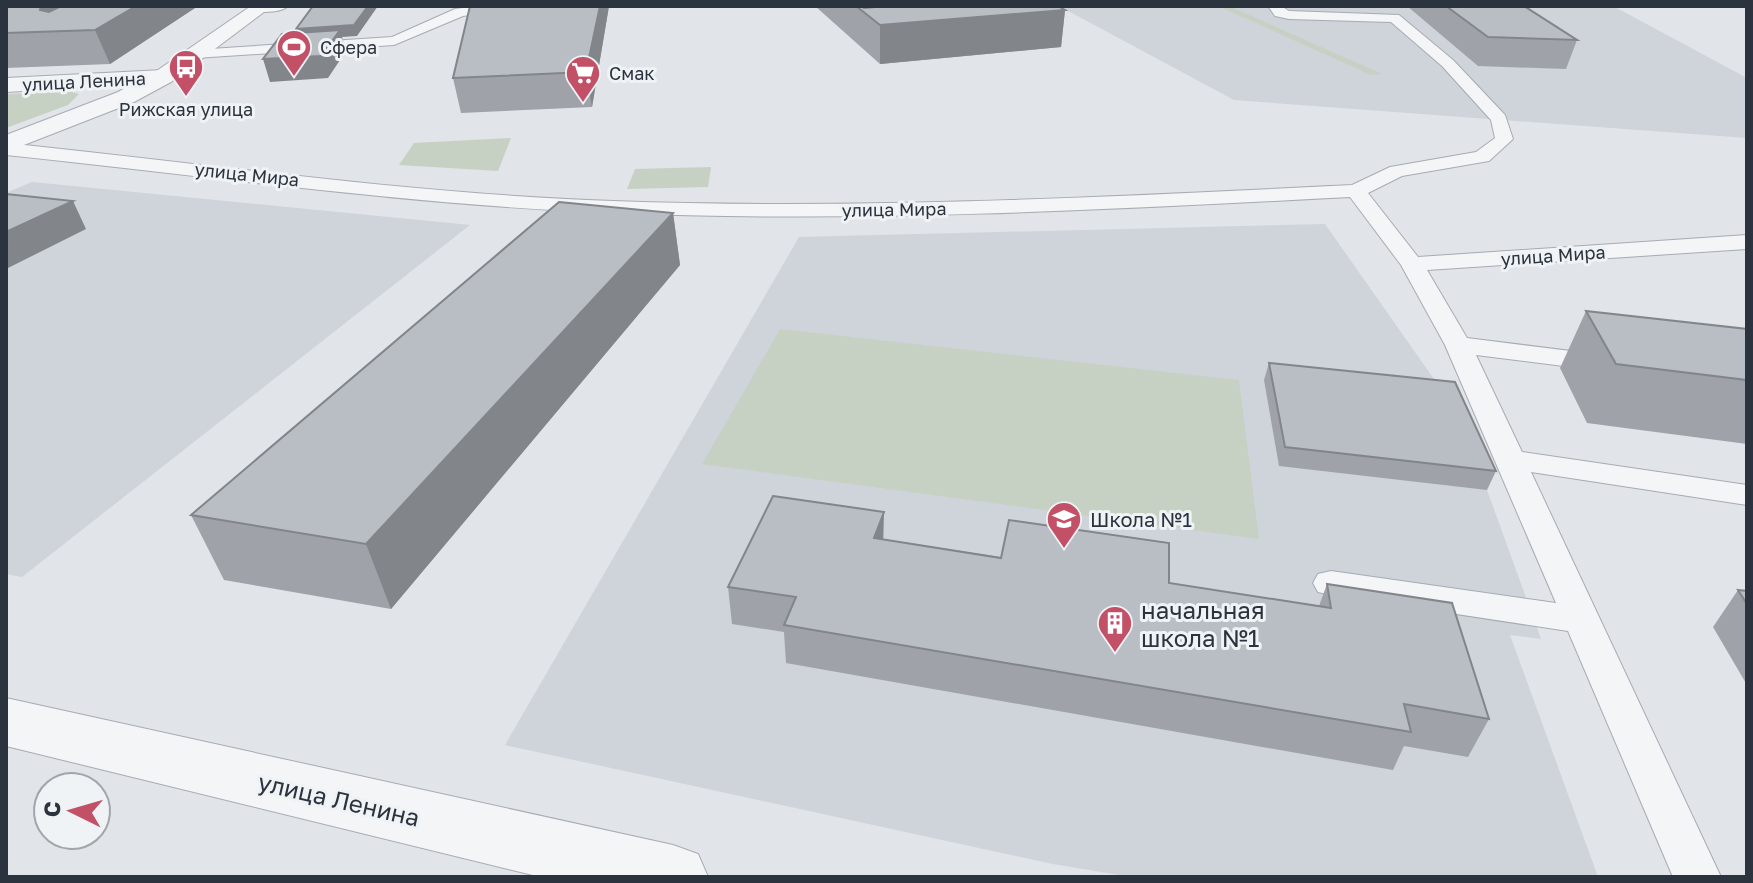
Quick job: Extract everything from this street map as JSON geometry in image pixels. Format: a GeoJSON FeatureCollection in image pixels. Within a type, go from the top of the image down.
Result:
{"type":"FeatureCollection","features":[{"type":"Feature","properties":{"kind":"street"},"geometry":{"type":"LineString","coordinates":[[6,147],[126,97],[163,77],[269,7]]}},
{"type":"Feature","properties":{"kind":"street","name":"улица Ленина"},"geometry":{"type":"LineString","coordinates":[[6,85],[163,77]]}},
{"type":"Feature","properties":{"kind":"street","name":"улица Ленина"},"geometry":{"type":"LineString","coordinates":[[6,722],[673,877]]}},
{"type":"Feature","properties":{"kind":"lane"},"geometry":{"type":"LineString","coordinates":[[195,54],[394,41],[460,12],[507,6]]}},
{"type":"Feature","properties":{"kind":"lane"},"geometry":{"type":"LineString","coordinates":[[1274,6],[1280,13],[1289,15],[1394,18],[1448,63],[1499,119],[1504,139],[1482,157],[1397,171],[1356,191],[1412,264],[1458,345],[1697,877]]}},
{"type":"Feature","properties":{"kind":"lane","name":"улица Мира"},"geometry":{"type":"LineString","coordinates":[[6,147],[472,198],[613,207],[858,210],[1034,207],[1356,191]]}},
{"type":"Feature","properties":{"kind":"lane","name":"улица Мира"},"geometry":{"type":"LineString","coordinates":[[1412,264],[1747,242]]}},
{"type":"Feature","properties":{"kind":"lane"},"geometry":{"type":"LineString","coordinates":[[1458,345],[1625,365]]}},
{"type":"Feature","properties":{"kind":"lane"},"geometry":{"type":"LineString","coordinates":[[1510,460],[1747,495]]}},
{"type":"Feature","properties":{"kind":"lane"},"geometry":{"type":"LineString","coordinates":[[1331,583],[1583,620]]}},
{"type":"Feature","properties":{"kind":"shaded area"},"geometry":{"type":"Polygon","coordinates":[[[1059,6],[1613,6],[1747,78],[1747,138],[1234,100],[1059,6]]]}},
{"type":"Feature","properties":{"kind":"shaded area"},"geometry":{"type":"Polygon","coordinates":[[[32,182],[470,225],[22,577],[6,574],[6,193],[32,182]]]}},
{"type":"Feature","properties":{"kind":"shaded area","name":"Школа №1"},"geometry":{"type":"Polygon","coordinates":[[[1325,224],[1448,399],[1487,490],[1541,639],[1510,635],[1598,877],[1131,877],[1053,864],[505,745],[799,237],[1325,224]]]}},
{"type":"Feature","properties":{"kind":"green space"},"geometry":{"type":"Polygon","coordinates":[[[1218,6],[1229,6],[1382,74],[1371,75],[1218,6]]]}},
{"type":"Feature","properties":{"kind":"green space"},"geometry":{"type":"Polygon","coordinates":[[[68,91],[79,94],[68,105],[6,128],[6,94],[68,91]]]}},
{"type":"Feature","properties":{"kind":"green space"},"geometry":{"type":"Polygon","coordinates":[[[511,138],[498,171],[399,165],[414,143],[511,138]]]}},
{"type":"Feature","properties":{"kind":"green space"},"geometry":{"type":"Polygon","coordinates":[[[711,167],[708,187],[627,189],[635,169],[711,167]]]}},
{"type":"Feature","properties":{"kind":"green space"},"geometry":{"type":"Polygon","coordinates":[[[780,329],[1239,380],[1259,539],[702,464],[780,329]]]}},
{"type":"Feature","properties":{"kind":"building"},"geometry":{"type":"Polygon","coordinates":[[[6,6],[41,6],[40,10],[49,12],[61,6],[136,6],[95,30],[6,33],[6,6]]]}},
{"type":"Feature","properties":{"kind":"building"},"geometry":{"type":"Polygon","coordinates":[[[313,6],[368,6],[354,25],[296,29],[313,6]]]}},
{"type":"Feature","properties":{"kind":"building"},"geometry":{"type":"Polygon","coordinates":[[[470,6],[600,6],[586,72],[453,78],[470,6]]]}},
{"type":"Feature","properties":{"kind":"building"},"geometry":{"type":"Polygon","coordinates":[[[856,6],[1058,6],[1065,10],[880,25],[856,6]]]}},
{"type":"Feature","properties":{"kind":"building"},"geometry":{"type":"Polygon","coordinates":[[[1446,6],[1524,6],[1577,40],[1488,37],[1446,6]]]}},
{"type":"Feature","properties":{"kind":"building"},"geometry":{"type":"Polygon","coordinates":[[[340,30],[321,56],[263,59],[282,34],[340,30]]]}},
{"type":"Feature","properties":{"kind":"building"},"geometry":{"type":"Polygon","coordinates":[[[6,194],[73,201],[6,232],[6,194]]]}},
{"type":"Feature","properties":{"kind":"building"},"geometry":{"type":"Polygon","coordinates":[[[559,202],[673,213],[366,544],[191,515],[559,202]]]}},
{"type":"Feature","properties":{"kind":"building"},"geometry":{"type":"Polygon","coordinates":[[[1586,311],[1747,329],[1747,380],[1616,364],[1586,311]]]}},
{"type":"Feature","properties":{"kind":"building"},"geometry":{"type":"Polygon","coordinates":[[[1269,363],[1455,382],[1496,471],[1285,447],[1269,363]]]}},
{"type":"Feature","properties":{"kind":"building","name":"начальная школа №1"},"geometry":{"type":"Polygon","coordinates":[[[773,496],[884,512],[874,538],[1001,558],[1009,520],[1169,543],[1169,583],[1331,608],[1327,584],[1452,603],[1489,719],[1404,704],[1411,732],[784,625],[796,597],[728,587],[773,496]]]}},
{"type":"Feature","properties":{"kind":"building"},"geometry":{"type":"Polygon","coordinates":[[[1738,590],[1747,591],[1747,604],[1738,590]]]}},
{"type":"Feature","properties":{"kind":"place","name":"Сфера"},"geometry":{"type":"Point","coordinates":[294,78]}},
{"type":"Feature","properties":{"kind":"place","name":"Рижская улица"},"geometry":{"type":"Point","coordinates":[186,98]}},
{"type":"Feature","properties":{"kind":"place","name":"Смак"},"geometry":{"type":"Point","coordinates":[583,104]}},
{"type":"Feature","properties":{"kind":"place","name":"Школа №1"},"geometry":{"type":"Point","coordinates":[1064,550]}},
{"type":"Feature","properties":{"kind":"place","name":"начальная школа №1"},"geometry":{"type":"Point","coordinates":[1115,654]}}]}
